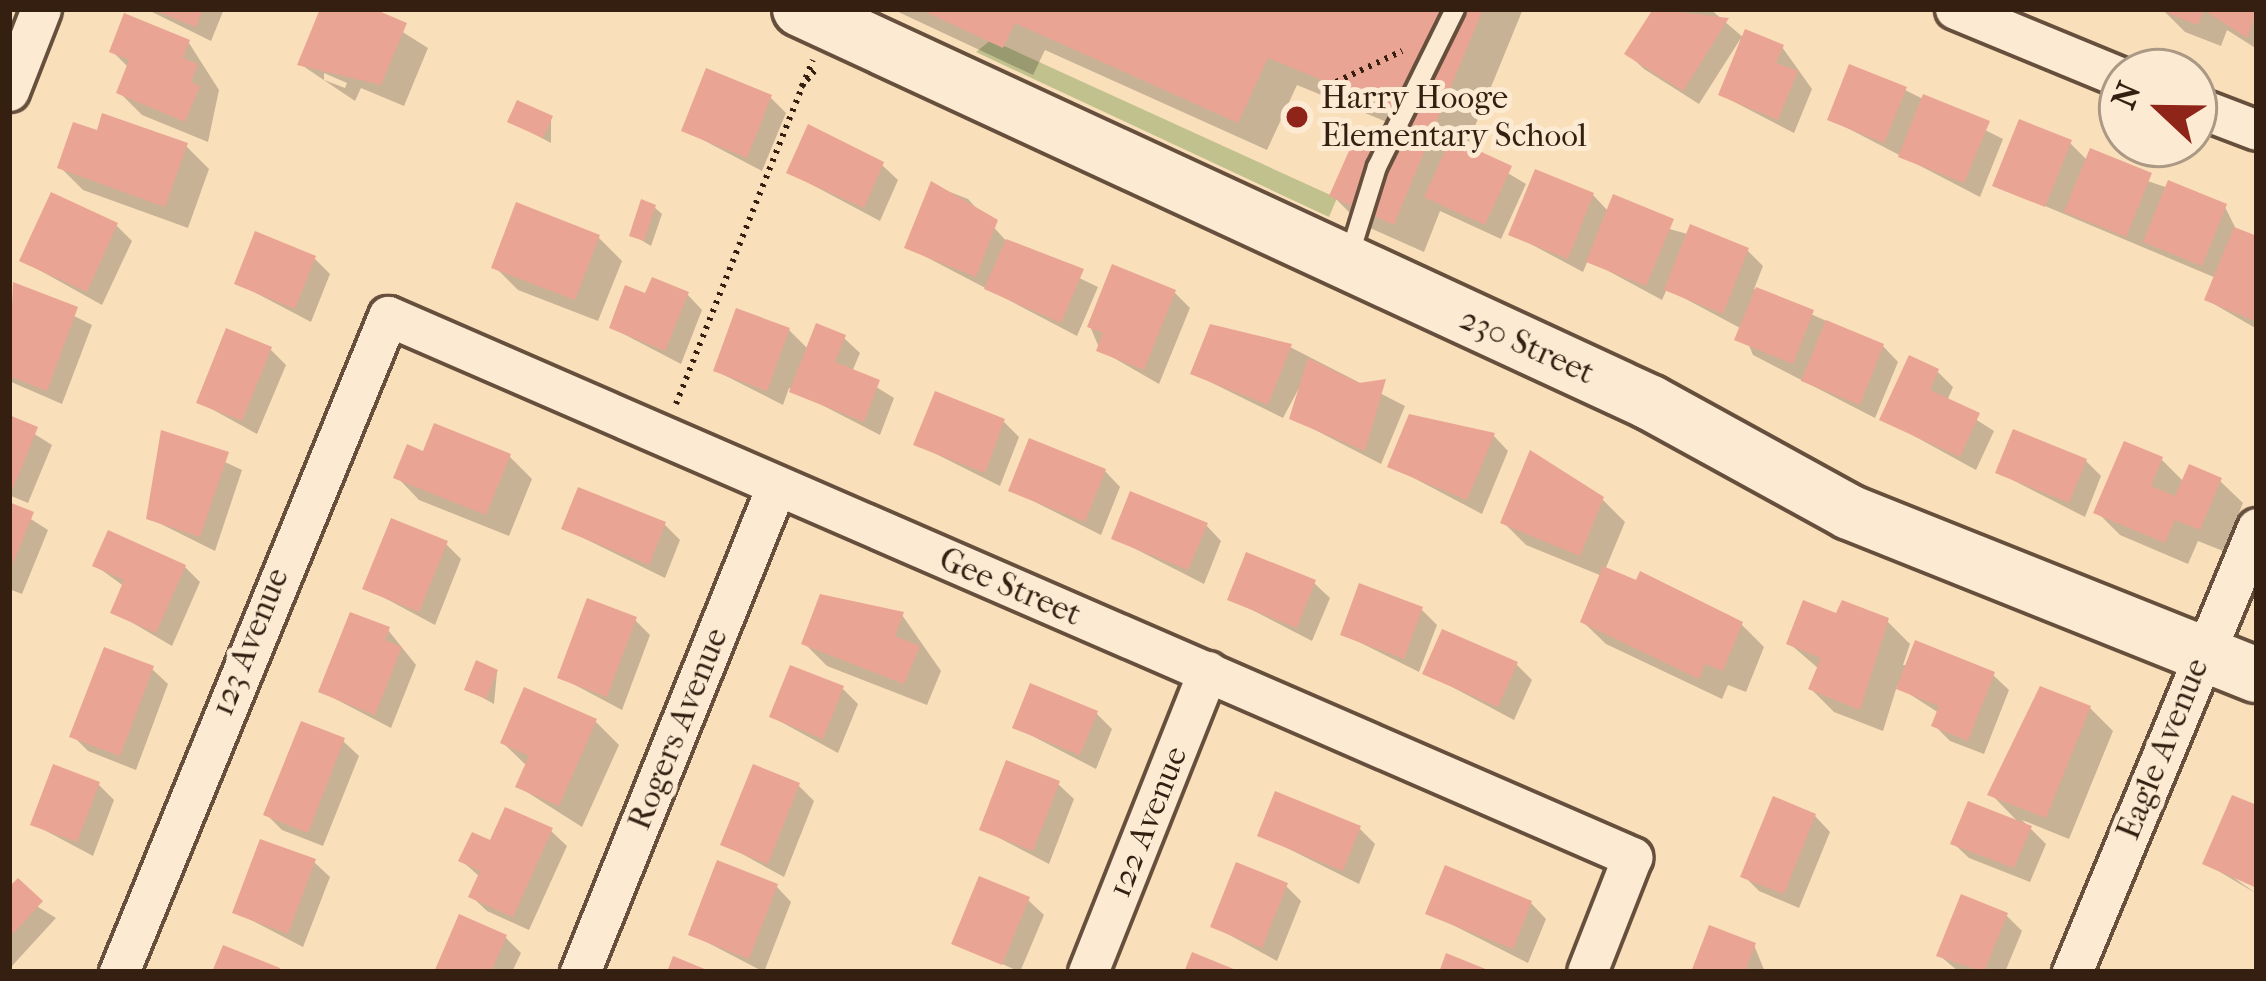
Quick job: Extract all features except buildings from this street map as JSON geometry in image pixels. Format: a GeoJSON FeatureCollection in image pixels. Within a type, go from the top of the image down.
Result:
{"type":"FeatureCollection","features":[{"type":"Feature","properties":{"kind":"street"},"geometry":{"type":"LineString","coordinates":[[9,91],[41,9]]}},
{"type":"Feature","properties":{"kind":"street","name":"230 Street"},"geometry":{"type":"LineString","coordinates":[[800,9],[1651,403],[1850,512],[2257,675]]}},
{"type":"Feature","properties":{"kind":"street"},"geometry":{"type":"LineString","coordinates":[[1955,9],[2098,68]]}},
{"type":"Feature","properties":{"kind":"street"},"geometry":{"type":"LineString","coordinates":[[2218,115],[2257,130]]}},
{"type":"Feature","properties":{"kind":"street","name":"Gee Street"},"geometry":{"type":"LineString","coordinates":[[388,316],[1632,857],[1587,972]]}},
{"type":"Feature","properties":{"kind":"street","name":"123 Avenue"},"geometry":{"type":"LineString","coordinates":[[119,972],[388,316]]}},
{"type":"Feature","properties":{"kind":"street","name":"Rogers Avenue"},"geometry":{"type":"LineString","coordinates":[[580,972],[776,487]]}},
{"type":"Feature","properties":{"kind":"street","name":"Eagle Avenue"},"geometry":{"type":"LineString","coordinates":[[2072,972],[2257,528]]}},
{"type":"Feature","properties":{"kind":"street","name":"122 Avenue"},"geometry":{"type":"LineString","coordinates":[[1088,972],[1208,671]]}},
{"type":"Feature","properties":{"kind":"lane"},"geometry":{"type":"LineString","coordinates":[[1346,264],[1377,166],[1455,9]]}},
{"type":"Feature","properties":{"kind":"path"},"geometry":{"type":"LineString","coordinates":[[1336,82],[1410,44]]}},
{"type":"Feature","properties":{"kind":"path"},"geometry":{"type":"LineString","coordinates":[[663,436],[810,65]]}},
{"type":"Feature","properties":{"kind":"green space"},"geometry":{"type":"Polygon","coordinates":[[[991,40],[1337,198],[1329,217],[976,52],[991,40]]]}},
{"type":"Feature","properties":{"kind":"place","name":"Harry Hooge Elementary School"},"geometry":{"type":"Point","coordinates":[1297,117]}}]}
